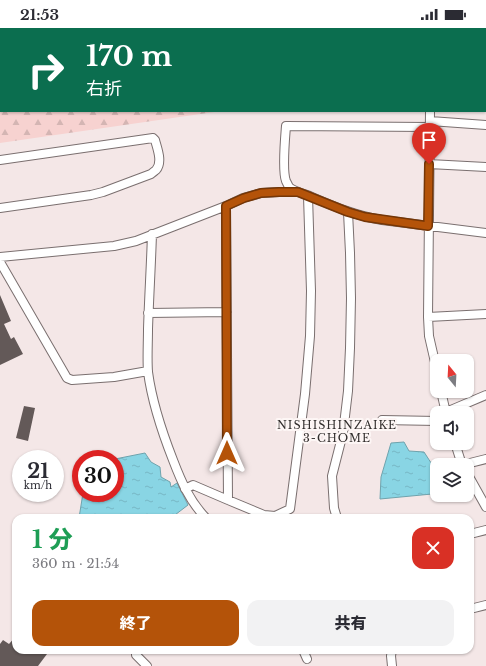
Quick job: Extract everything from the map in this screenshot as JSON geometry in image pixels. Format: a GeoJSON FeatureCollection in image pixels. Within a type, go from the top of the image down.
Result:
{"type":"FeatureCollection","features":[{"type":"Feature","properties":{"kind":"street"},"geometry":{"type":"LineString","coordinates":[[430,112],[428,317],[434,354]]}},
{"type":"Feature","properties":{"kind":"street"},"geometry":{"type":"LineString","coordinates":[[486,125],[429,124],[286,126],[284,173],[289,187],[348,212],[365,217],[486,233]]}},
{"type":"Feature","properties":{"kind":"street"},"geometry":{"type":"LineString","coordinates":[[0,160],[152,138],[155,140],[160,157],[157,169],[151,174],[103,192],[0,208]]}},
{"type":"Feature","properties":{"kind":"street"},"geometry":{"type":"LineString","coordinates":[[429,164],[486,167]]}},
{"type":"Feature","properties":{"kind":"street"},"geometry":{"type":"LineString","coordinates":[[0,256],[114,246],[136,241],[244,198],[261,193],[298,192]]}},
{"type":"Feature","properties":{"kind":"street"},"geometry":{"type":"LineString","coordinates":[[281,514],[290,510],[305,394],[310,336],[311,291],[308,196]]}},
{"type":"Feature","properties":{"kind":"street"},"geometry":{"type":"LineString","coordinates":[[226,206],[228,500]]}},
{"type":"Feature","properties":{"kind":"street"},"geometry":{"type":"LineString","coordinates":[[336,514],[332,476],[343,433],[348,391],[350,348],[351,298],[348,212]]}},
{"type":"Feature","properties":{"kind":"street"},"geometry":{"type":"LineString","coordinates":[[152,234],[148,313],[148,371],[153,399],[166,443],[185,489],[200,514]]}},
{"type":"Feature","properties":{"kind":"street"},"geometry":{"type":"LineString","coordinates":[[0,262],[67,378],[72,380],[114,377],[148,371]]}},
{"type":"Feature","properties":{"kind":"street"},"geometry":{"type":"LineString","coordinates":[[148,313],[227,312]]}},
{"type":"Feature","properties":{"kind":"street"},"geometry":{"type":"LineString","coordinates":[[428,317],[486,314]]}},
{"type":"Feature","properties":{"kind":"street"},"geometry":{"type":"LineString","coordinates":[[461,406],[486,396]]}},
{"type":"Feature","properties":{"kind":"street"},"geometry":{"type":"LineString","coordinates":[[382,420],[430,422]]}},
{"type":"Feature","properties":{"kind":"street"},"geometry":{"type":"LineString","coordinates":[[457,450],[462,465],[486,459]]}},
{"type":"Feature","properties":{"kind":"street"},"geometry":{"type":"LineString","coordinates":[[185,489],[193,485],[262,514]]}},
{"type":"Feature","properties":{"kind":"street"},"geometry":{"type":"LineString","coordinates":[[474,486],[486,507]]}},
{"type":"Feature","properties":{"kind":"street"},"geometry":{"type":"LineString","coordinates":[[474,533],[486,530]]}},
{"type":"Feature","properties":{"kind":"street"},"geometry":{"type":"LineString","coordinates":[[474,608],[486,605]]}},
{"type":"Feature","properties":{"kind":"street"},"geometry":{"type":"LineString","coordinates":[[136,654],[147,666]]}},
{"type":"Feature","properties":{"kind":"street"},"geometry":{"type":"LineString","coordinates":[[305,654],[308,659]]}},
{"type":"Feature","properties":{"kind":"street"},"geometry":{"type":"LineString","coordinates":[[391,654],[392,666]]}},
{"type":"Feature","properties":{"kind":"green space"},"geometry":{"type":"Polygon","coordinates":[[[0,112],[214,112],[0,143],[0,112]]]}},
{"type":"Feature","properties":{"kind":"water"},"geometry":{"type":"Polygon","coordinates":[[[404,442],[409,451],[424,452],[430,461],[430,494],[380,499],[381,477],[391,443],[404,442]]]}},
{"type":"Feature","properties":{"kind":"water"},"geometry":{"type":"Polygon","coordinates":[[[145,453],[151,462],[160,467],[161,477],[170,482],[171,487],[177,483],[188,505],[176,514],[80,514],[82,502],[124,502],[124,457],[145,453]]]}},
{"type":"Feature","properties":{"kind":"building"},"geometry":{"type":"Polygon","coordinates":[[[0,295],[11,321],[4,324],[11,339],[14,337],[23,354],[0,365],[0,295]]]}},
{"type":"Feature","properties":{"kind":"building"},"geometry":{"type":"Polygon","coordinates":[[[24,406],[35,408],[28,441],[16,438],[24,406]]]}},
{"type":"Feature","properties":{"kind":"building"},"geometry":{"type":"Polygon","coordinates":[[[3,640],[9,644],[12,641],[12,654],[47,654],[38,666],[0,666],[0,644],[3,640]]]}},
{"type":"Feature","properties":{"kind":"district","name":"NISHISHINZAIKE 3-CHOME"},"geometry":{"type":"Point","coordinates":[337,431]}},
{"type":"Feature","properties":{"kind":"route"},"geometry":{"type":"LineString","coordinates":[[227,453],[226,206],[244,198],[261,193],[298,192],[348,212],[365,217],[428,226],[429,164]]}}]}
